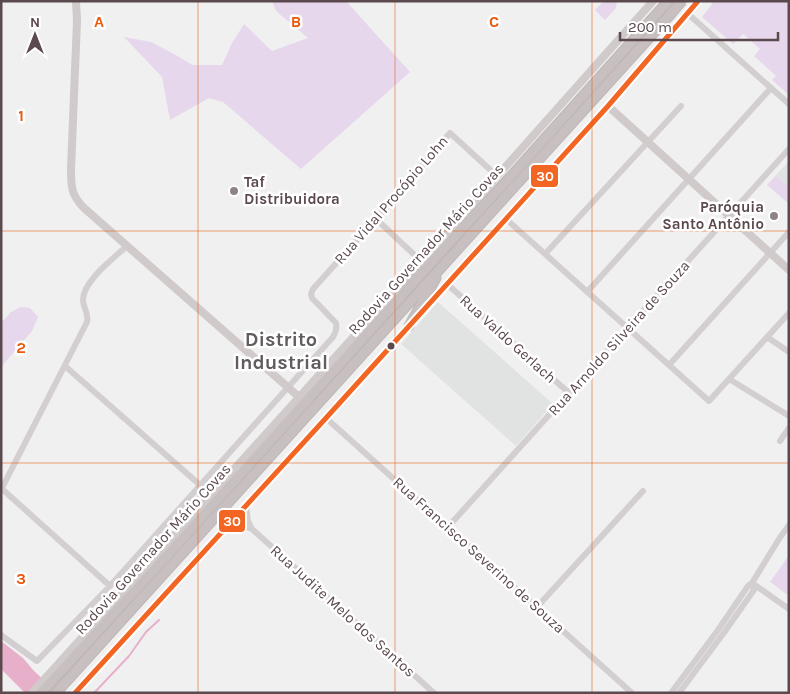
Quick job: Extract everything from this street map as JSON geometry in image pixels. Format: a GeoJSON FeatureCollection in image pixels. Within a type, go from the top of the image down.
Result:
{"type":"FeatureCollection","features":[{"type":"Feature","properties":{"kind":"highway","name":"Rodovia Governador Mário Covas"},"geometry":{"type":"LineString","coordinates":[[56,693],[682,1]]}},
{"type":"Feature","properties":{"kind":"highway","name":"Rodovia Governador Mário Covas"},"geometry":{"type":"LineString","coordinates":[[41,693],[60,666],[175,546],[665,5]]}},
{"type":"Feature","properties":{"kind":"highway"},"geometry":{"type":"LineString","coordinates":[[400,285],[449,243]]}},
{"type":"Feature","properties":{"kind":"highway"},"geometry":{"type":"LineString","coordinates":[[409,326],[442,266]]}},
{"type":"Feature","properties":{"kind":"main road"},"geometry":{"type":"LineString","coordinates":[[76,1],[77,21],[71,169],[74,198],[299,397]]}},
{"type":"Feature","properties":{"kind":"main road"},"geometry":{"type":"LineString","coordinates":[[32,693],[60,666],[158,553],[653,1]]}},
{"type":"Feature","properties":{"kind":"main road"},"geometry":{"type":"LineString","coordinates":[[674,1],[688,13]]}},
{"type":"Feature","properties":{"kind":"main road"},"geometry":{"type":"LineString","coordinates":[[75,693],[608,106],[698,1]]}},
{"type":"Feature","properties":{"kind":"main road"},"geometry":{"type":"LineString","coordinates":[[608,106],[789,270]]}},
{"type":"Feature","properties":{"kind":"street"},"geometry":{"type":"LineString","coordinates":[[688,13],[789,104]]}},
{"type":"Feature","properties":{"kind":"street"},"geometry":{"type":"LineString","coordinates":[[587,292],[771,88]]}},
{"type":"Feature","properties":{"kind":"street"},"geometry":{"type":"LineString","coordinates":[[545,254],[681,106]]}},
{"type":"Feature","properties":{"kind":"street","name":"Rua Vidal Procópio Lohn"},"geometry":{"type":"LineString","coordinates":[[288,388],[336,332],[336,323],[314,302],[311,294],[316,284],[376,219],[450,133],[497,176]]}},
{"type":"Feature","properties":{"kind":"street","name":"Rua Arnoldo Silveira de Souza"},"geometry":{"type":"LineString","coordinates":[[448,527],[789,149]]}},
{"type":"Feature","properties":{"kind":"street"},"geometry":{"type":"LineString","coordinates":[[376,219],[421,261]]}},
{"type":"Feature","properties":{"kind":"street"},"geometry":{"type":"LineString","coordinates":[[506,219],[709,401],[789,313]]}},
{"type":"Feature","properties":{"kind":"street"},"geometry":{"type":"LineString","coordinates":[[669,364],[789,232]]}},
{"type":"Feature","properties":{"kind":"street"},"geometry":{"type":"LineString","coordinates":[[110,586],[2,488],[87,322],[88,319],[83,301],[87,286],[127,246]]}},
{"type":"Feature","properties":{"kind":"street","name":"Rua Valdo Gerlach"},"geometry":{"type":"LineString","coordinates":[[447,284],[569,393]]}},
{"type":"Feature","properties":{"kind":"street"},"geometry":{"type":"LineString","coordinates":[[767,337],[789,352]]}},
{"type":"Feature","properties":{"kind":"street"},"geometry":{"type":"LineString","coordinates":[[65,366],[200,485]]}},
{"type":"Feature","properties":{"kind":"street"},"geometry":{"type":"LineString","coordinates":[[729,379],[789,416]]}},
{"type":"Feature","properties":{"kind":"street"},"geometry":{"type":"LineString","coordinates":[[1,635],[37,661],[110,586],[288,388]]}},
{"type":"Feature","properties":{"kind":"street","name":"Rua Francisco Severino de Souza"},"geometry":{"type":"LineString","coordinates":[[326,418],[632,693]]}},
{"type":"Feature","properties":{"kind":"street"},"geometry":{"type":"LineString","coordinates":[[780,442],[789,428]]}},
{"type":"Feature","properties":{"kind":"street"},"geometry":{"type":"LineString","coordinates":[[537,607],[643,491]]}},
{"type":"Feature","properties":{"kind":"street"},"geometry":{"type":"LineString","coordinates":[[246,505],[248,521],[252,529]]}},
{"type":"Feature","properties":{"kind":"street"},"geometry":{"type":"LineString","coordinates":[[679,693],[721,632],[748,586],[752,583],[789,525]]}},
{"type":"Feature","properties":{"kind":"street"},"geometry":{"type":"LineString","coordinates":[[226,527],[243,526],[252,529]]}},
{"type":"Feature","properties":{"kind":"street"},"geometry":{"type":"LineString","coordinates":[[158,553],[162,528]]}},
{"type":"Feature","properties":{"kind":"street","name":"Rua Judite Melo dos Santos"},"geometry":{"type":"LineString","coordinates":[[252,529],[434,693]]}},
{"type":"Feature","properties":{"kind":"street"},"geometry":{"type":"LineString","coordinates":[[752,583],[789,609]]}},
{"type":"Feature","properties":{"kind":"street"},"geometry":{"type":"LineString","coordinates":[[671,693],[721,632]]}},
{"type":"Feature","properties":{"kind":"shaded area"},"geometry":{"type":"Polygon","coordinates":[[[272,1],[346,1],[410,72],[301,169],[223,102],[209,98],[170,120],[162,77],[124,37],[151,42],[192,65],[222,65],[232,43],[244,24],[272,51],[308,38],[276,11],[272,1]]]}},
{"type":"Feature","properties":{"kind":"shaded area"},"geometry":{"type":"Polygon","coordinates":[[[604,1],[617,1],[616,8],[605,20],[595,10],[604,1]]]}},
{"type":"Feature","properties":{"kind":"shaded area"},"geometry":{"type":"Polygon","coordinates":[[[714,1],[789,1],[789,95],[772,80],[776,76],[754,56],[760,49],[743,34],[733,44],[702,17],[714,1]]]}},
{"type":"Feature","properties":{"kind":"shaded area"},"geometry":{"type":"Polygon","coordinates":[[[789,161],[789,187],[776,175],[789,161]]]}},
{"type":"Feature","properties":{"kind":"shaded area"},"geometry":{"type":"Polygon","coordinates":[[[776,175],[789,187],[789,204],[767,185],[776,175]]]}},
{"type":"Feature","properties":{"kind":"shaded area"},"geometry":{"type":"Polygon","coordinates":[[[438,302],[553,404],[516,446],[401,344],[438,302]]]}},
{"type":"Feature","properties":{"kind":"shaded area"},"geometry":{"type":"Polygon","coordinates":[[[21,307],[30,308],[38,317],[32,331],[1,367],[1,321],[11,312],[21,307]]]}},
{"type":"Feature","properties":{"kind":"shaded area"},"geometry":{"type":"Polygon","coordinates":[[[789,555],[789,596],[770,582],[789,555]]]}},
{"type":"Feature","properties":{"kind":"shaded area"},"geometry":{"type":"Polygon","coordinates":[[[1,641],[23,658],[58,693],[25,693],[1,669],[1,641]]]}},
{"type":"Feature","properties":{"kind":"waterway"},"geometry":{"type":"LineString","coordinates":[[94,693],[129,656],[146,632],[159,620]]}},
{"type":"Feature","properties":{"kind":"transit line","name":"30"},"geometry":{"type":"LineString","coordinates":[[75,693],[608,106],[698,1]]}},
{"type":"Feature","properties":{"kind":"place","name":"Taf Distribuidora"},"geometry":{"type":"Point","coordinates":[234,191]}},
{"type":"Feature","properties":{"kind":"place","name":"Paróquia Santo Antônio"},"geometry":{"type":"Point","coordinates":[774,216]}},
{"type":"Feature","properties":{"kind":"district","name":"Distrito Industrial"},"geometry":{"type":"Point","coordinates":[281,350]}}]}
